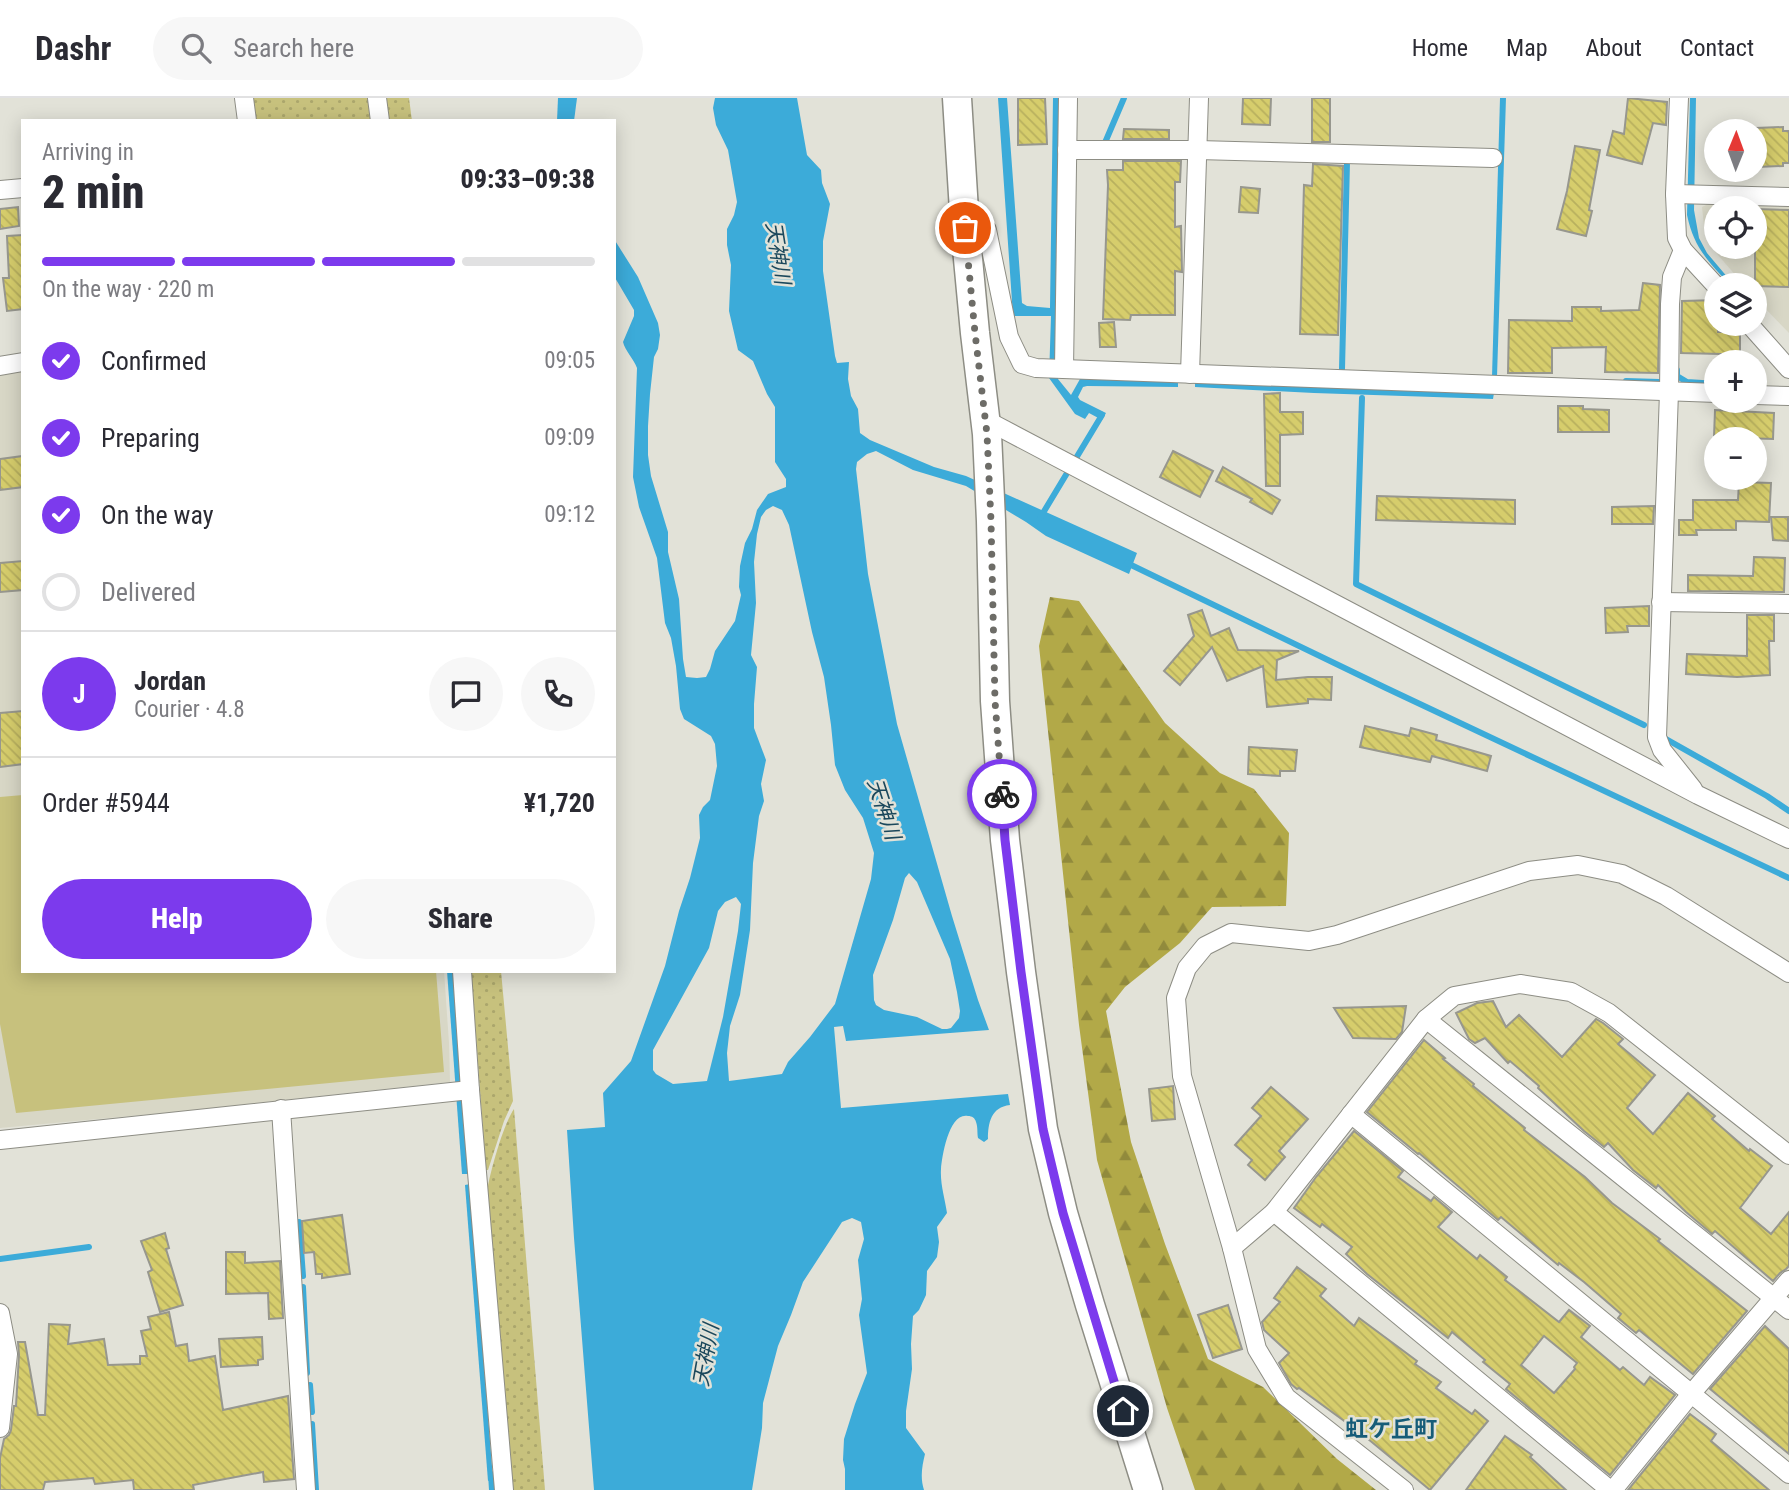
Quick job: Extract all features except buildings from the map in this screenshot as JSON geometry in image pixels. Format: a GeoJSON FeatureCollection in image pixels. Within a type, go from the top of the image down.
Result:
{"type":"FeatureCollection","features":[{"type":"Feature","properties":{"kind":"main road"},"geometry":{"type":"LineString","coordinates":[[957,98],[965,228],[987,427],[995,701],[1005,840],[1021,972],[1043,1129],[1063,1213],[1148,1490]]}},
{"type":"Feature","properties":{"kind":"street"},"geometry":{"type":"LineString","coordinates":[[244,98],[247,119]]}},
{"type":"Feature","properties":{"kind":"street"},"geometry":{"type":"LineString","coordinates":[[377,98],[380,119]]}},
{"type":"Feature","properties":{"kind":"street"},"geometry":{"type":"LineString","coordinates":[[1064,369],[1068,98]]}},
{"type":"Feature","properties":{"kind":"street"},"geometry":{"type":"LineString","coordinates":[[1190,374],[1199,98]]}},
{"type":"Feature","properties":{"kind":"street"},"geometry":{"type":"LineString","coordinates":[[1679,98],[1675,194],[1677,238],[1683,250],[1705,273]]}},
{"type":"Feature","properties":{"kind":"street"},"geometry":{"type":"LineString","coordinates":[[1067,150],[1198,150],[1493,158]]}},
{"type":"Feature","properties":{"kind":"street"},"geometry":{"type":"LineString","coordinates":[[0,190],[21,188]]}},
{"type":"Feature","properties":{"kind":"street"},"geometry":{"type":"LineString","coordinates":[[1675,194],[1789,197]]}},
{"type":"Feature","properties":{"kind":"street"},"geometry":{"type":"LineString","coordinates":[[965,228],[987,230],[1009,337],[1023,364],[1036,368],[1704,392]]}},
{"type":"Feature","properties":{"kind":"street"},"geometry":{"type":"LineString","coordinates":[[1683,250],[1672,277],[1657,737],[1662,750],[1698,794]]}},
{"type":"Feature","properties":{"kind":"street"},"geometry":{"type":"LineString","coordinates":[[1760,336],[1789,369]]}},
{"type":"Feature","properties":{"kind":"street"},"geometry":{"type":"LineString","coordinates":[[0,366],[21,362]]}},
{"type":"Feature","properties":{"kind":"street"},"geometry":{"type":"LineString","coordinates":[[1767,395],[1789,396]]}},
{"type":"Feature","properties":{"kind":"street"},"geometry":{"type":"LineString","coordinates":[[987,427],[1789,839]]}},
{"type":"Feature","properties":{"kind":"street"},"geometry":{"type":"LineString","coordinates":[[1661,601],[1789,604]]}},
{"type":"Feature","properties":{"kind":"street"},"geometry":{"type":"LineString","coordinates":[[1404,1490],[1286,1397],[1257,1349],[1232,1248],[1182,1076],[1176,998],[1186,968],[1205,946],[1231,933],[1309,941],[1529,871],[1578,865],[1622,874],[1666,896],[1789,973]]}},
{"type":"Feature","properties":{"kind":"street"},"geometry":{"type":"LineString","coordinates":[[462,973],[504,1490]]}},
{"type":"Feature","properties":{"kind":"street"},"geometry":{"type":"LineString","coordinates":[[1232,1248],[1274,1212],[1426,1019],[1454,996],[1520,984],[1571,992],[1609,1013],[1789,1155]]}},
{"type":"Feature","properties":{"kind":"street"},"geometry":{"type":"LineString","coordinates":[[1426,1019],[1789,1310]]}},
{"type":"Feature","properties":{"kind":"street"},"geometry":{"type":"LineString","coordinates":[[0,1140],[470,1090]]}},
{"type":"Feature","properties":{"kind":"street"},"geometry":{"type":"LineString","coordinates":[[281,1109],[306,1490]]}},
{"type":"Feature","properties":{"kind":"street"},"geometry":{"type":"LineString","coordinates":[[1351,1114],[1789,1474]]}},
{"type":"Feature","properties":{"kind":"street"},"geometry":{"type":"LineString","coordinates":[[1274,1212],[1612,1490],[1789,1280]]}},
{"type":"Feature","properties":{"kind":"street"},"geometry":{"type":"LineString","coordinates":[[0,1313],[8,1354],[0,1428]]}},
{"type":"Feature","properties":{"kind":"shaded area"},"geometry":{"type":"Polygon","coordinates":[[[250,98],[372,98],[375,119],[253,119],[250,98]]]}},
{"type":"Feature","properties":{"kind":"shaded area"},"geometry":{"type":"Polygon","coordinates":[[[382,98],[409,98],[412,119],[385,119],[382,98]]]}},
{"type":"Feature","properties":{"kind":"shaded area"},"geometry":{"type":"Polygon","coordinates":[[[1767,205],[1789,206],[1789,333],[1767,310],[1767,273],[1734,273],[1721,259],[1767,259],[1767,205]]]}},
{"type":"Feature","properties":{"kind":"shaded area"},"geometry":{"type":"Polygon","coordinates":[[[21,371],[21,973],[444,973],[450,1082],[0,1128],[0,375],[21,371]]]}},
{"type":"Feature","properties":{"kind":"shaded area"},"geometry":{"type":"Polygon","coordinates":[[[21,795],[21,973],[436,973],[444,1072],[16,1113],[0,1024],[0,797],[21,795]]]}},
{"type":"Feature","properties":{"kind":"shaded area"},"geometry":{"type":"Polygon","coordinates":[[[471,973],[501,973],[513,1101],[486,1170],[471,973]]]}},
{"type":"Feature","properties":{"kind":"shaded area"},"geometry":{"type":"Polygon","coordinates":[[[514,1109],[545,1490],[512,1490],[487,1190],[494,1159],[514,1109]]]}},
{"type":"Feature","properties":{"kind":"green space"},"geometry":{"type":"Polygon","coordinates":[[[1050,597],[1079,601],[1165,723],[1220,773],[1254,789],[1289,833],[1286,906],[1212,907],[1180,943],[1125,987],[1106,1011],[1131,1142],[1208,1359],[1263,1387],[1337,1459],[1376,1490],[1195,1490],[1167,1408],[1097,1160],[1079,1025],[1039,646],[1050,597]]]}},
{"type":"Feature","properties":{"kind":"water"},"geometry":{"type":"Polygon","coordinates":[[[558,98],[577,98],[574,119],[557,119],[558,98]]]}},
{"type":"Feature","properties":{"kind":"water","name":"天神川"},"geometry":{"type":"Polygon","coordinates":[[[715,98],[797,98],[807,155],[821,170],[822,183],[830,204],[823,241],[823,271],[835,356],[837,363],[849,362],[848,379],[851,396],[858,409],[860,433],[870,440],[934,467],[966,476],[1137,553],[1129,574],[1046,536],[966,486],[913,470],[876,451],[857,462],[868,574],[897,724],[952,916],[989,1030],[846,1041],[843,1026],[834,1027],[841,1108],[1008,1094],[1010,1105],[995,1112],[990,1122],[988,1139],[984,1142],[978,1138],[975,1119],[968,1116],[956,1121],[945,1145],[941,1175],[947,1213],[937,1227],[937,1257],[927,1271],[926,1295],[913,1316],[912,1369],[906,1411],[906,1428],[925,1454],[922,1472],[924,1490],[845,1490],[844,1439],[867,1373],[859,1315],[862,1299],[858,1260],[864,1239],[861,1222],[852,1218],[842,1222],[803,1282],[778,1346],[763,1403],[762,1428],[752,1490],[594,1490],[567,1130],[605,1127],[603,1093],[631,1061],[665,966],[700,838],[699,815],[710,800],[717,766],[715,744],[711,736],[684,719],[680,709],[676,666],[665,623],[657,558],[639,507],[633,477],[637,368],[623,342],[634,310],[616,279],[616,242],[638,277],[658,323],[660,335],[654,357],[650,394],[648,455],[651,476],[668,532],[668,552],[679,599],[686,677],[706,677],[715,651],[735,621],[741,595],[740,566],[757,510],[768,494],[786,487],[786,479],[775,462],[775,407],[753,361],[738,350],[729,311],[731,265],[727,229],[737,202],[728,150],[716,125],[713,108],[715,98]],[[773,506],[761,517],[754,562],[756,603],[751,655],[757,667],[754,728],[766,760],[761,784],[764,801],[759,816],[753,863],[750,930],[740,995],[730,1026],[727,1053],[729,1081],[782,1074],[788,1062],[835,1004],[871,879],[874,853],[863,818],[845,790],[835,765],[824,677],[789,525],[782,510],[773,506]],[[909,873],[905,878],[873,975],[874,1000],[876,1005],[884,1010],[917,1017],[942,1029],[951,1028],[959,1018],[960,1011],[950,959],[917,882],[909,873]],[[736,897],[725,902],[718,911],[709,948],[653,1050],[653,1070],[673,1084],[707,1081],[723,1017],[738,931],[741,904],[736,897]]]}},
{"type":"Feature","properties":{"kind":"water"},"geometry":{"type":"Polygon","coordinates":[[[998,98],[1007,98],[1022,303],[1050,308],[1053,98],[1063,98],[1058,379],[1071,395],[1080,379],[1178,381],[1178,387],[1083,387],[1078,397],[1080,400],[1106,413],[1102,420],[1089,413],[1085,419],[1075,414],[1049,378],[1051,316],[1013,316],[998,98]]]}},
{"type":"Feature","properties":{"kind":"water"},"geometry":{"type":"Polygon","coordinates":[[[1500,98],[1506,98],[1497,376],[1492,377],[1500,98]]]}},
{"type":"Feature","properties":{"kind":"water"},"geometry":{"type":"Polygon","coordinates":[[[1690,98],[1696,98],[1694,210],[1704,254],[1687,215],[1690,98]]]}},
{"type":"Feature","properties":{"kind":"water"},"geometry":{"type":"Polygon","coordinates":[[[1708,259],[1712,259],[1724,273],[1719,273],[1708,259]]]}},
{"type":"Feature","properties":{"kind":"water"},"geometry":{"type":"Polygon","coordinates":[[[1195,382],[1494,393],[1493,399],[1314,393],[1195,387],[1195,382]]]}},
{"type":"Feature","properties":{"kind":"water"},"geometry":{"type":"Polygon","coordinates":[[[447,973],[454,973],[468,1174],[462,1174],[447,973]]]}},
{"type":"Feature","properties":{"kind":"water"},"geometry":{"type":"Polygon","coordinates":[[[470,1184],[493,1479],[488,1481],[465,1185],[470,1184]]]}},
{"type":"Feature","properties":{"kind":"waterway"},"geometry":{"type":"LineString","coordinates":[[1104,145],[1124,98]]}},
{"type":"Feature","properties":{"kind":"waterway"},"geometry":{"type":"LineString","coordinates":[[1342,369],[1347,162]]}},
{"type":"Feature","properties":{"kind":"waterway"},"geometry":{"type":"LineString","coordinates":[[1677,370],[1677,376],[1687,382],[1704,383]]}},
{"type":"Feature","properties":{"kind":"waterway"},"geometry":{"type":"LineString","coordinates":[[1626,381],[1659,382]]}},
{"type":"Feature","properties":{"kind":"waterway"},"geometry":{"type":"LineString","coordinates":[[1362,398],[1356,584],[1644,725]]}},
{"type":"Feature","properties":{"kind":"waterway"},"geometry":{"type":"LineString","coordinates":[[1040,518],[1102,415],[1100,414]]}},
{"type":"Feature","properties":{"kind":"waterway"},"geometry":{"type":"LineString","coordinates":[[1127,563],[1789,878]]}},
{"type":"Feature","properties":{"kind":"waterway"},"geometry":{"type":"LineString","coordinates":[[1666,739],[1789,811]]}},
{"type":"Feature","properties":{"kind":"waterway"},"geometry":{"type":"LineString","coordinates":[[299,1222],[303,1276]]}},
{"type":"Feature","properties":{"kind":"waterway"},"geometry":{"type":"LineString","coordinates":[[0,1259],[89,1247]]}},
{"type":"Feature","properties":{"kind":"waterway"},"geometry":{"type":"LineString","coordinates":[[303,1287],[307,1373]]}},
{"type":"Feature","properties":{"kind":"waterway"},"geometry":{"type":"LineString","coordinates":[[310,1385],[312,1412]]}},
{"type":"Feature","properties":{"kind":"waterway"},"geometry":{"type":"LineString","coordinates":[[312,1424],[316,1490]]}},
{"type":"Feature","properties":{"kind":"waterway"},"geometry":{"type":"LineString","coordinates":[[491,1474],[492,1490]]}},
{"type":"Feature","properties":{"kind":"way so far"},"geometry":{"type":"LineString","coordinates":[[965,228],[987,434],[995,701],[1002,794]]}},
{"type":"Feature","properties":{"kind":"district","name":"虹ケ丘町"},"geometry":{"type":"Point","coordinates":[1391,1429]}},
{"type":"Feature","properties":{"kind":"route"},"geometry":{"type":"LineString","coordinates":[[1002,794],[1021,972],[1043,1129],[1063,1213],[1123,1411]]}}]}
